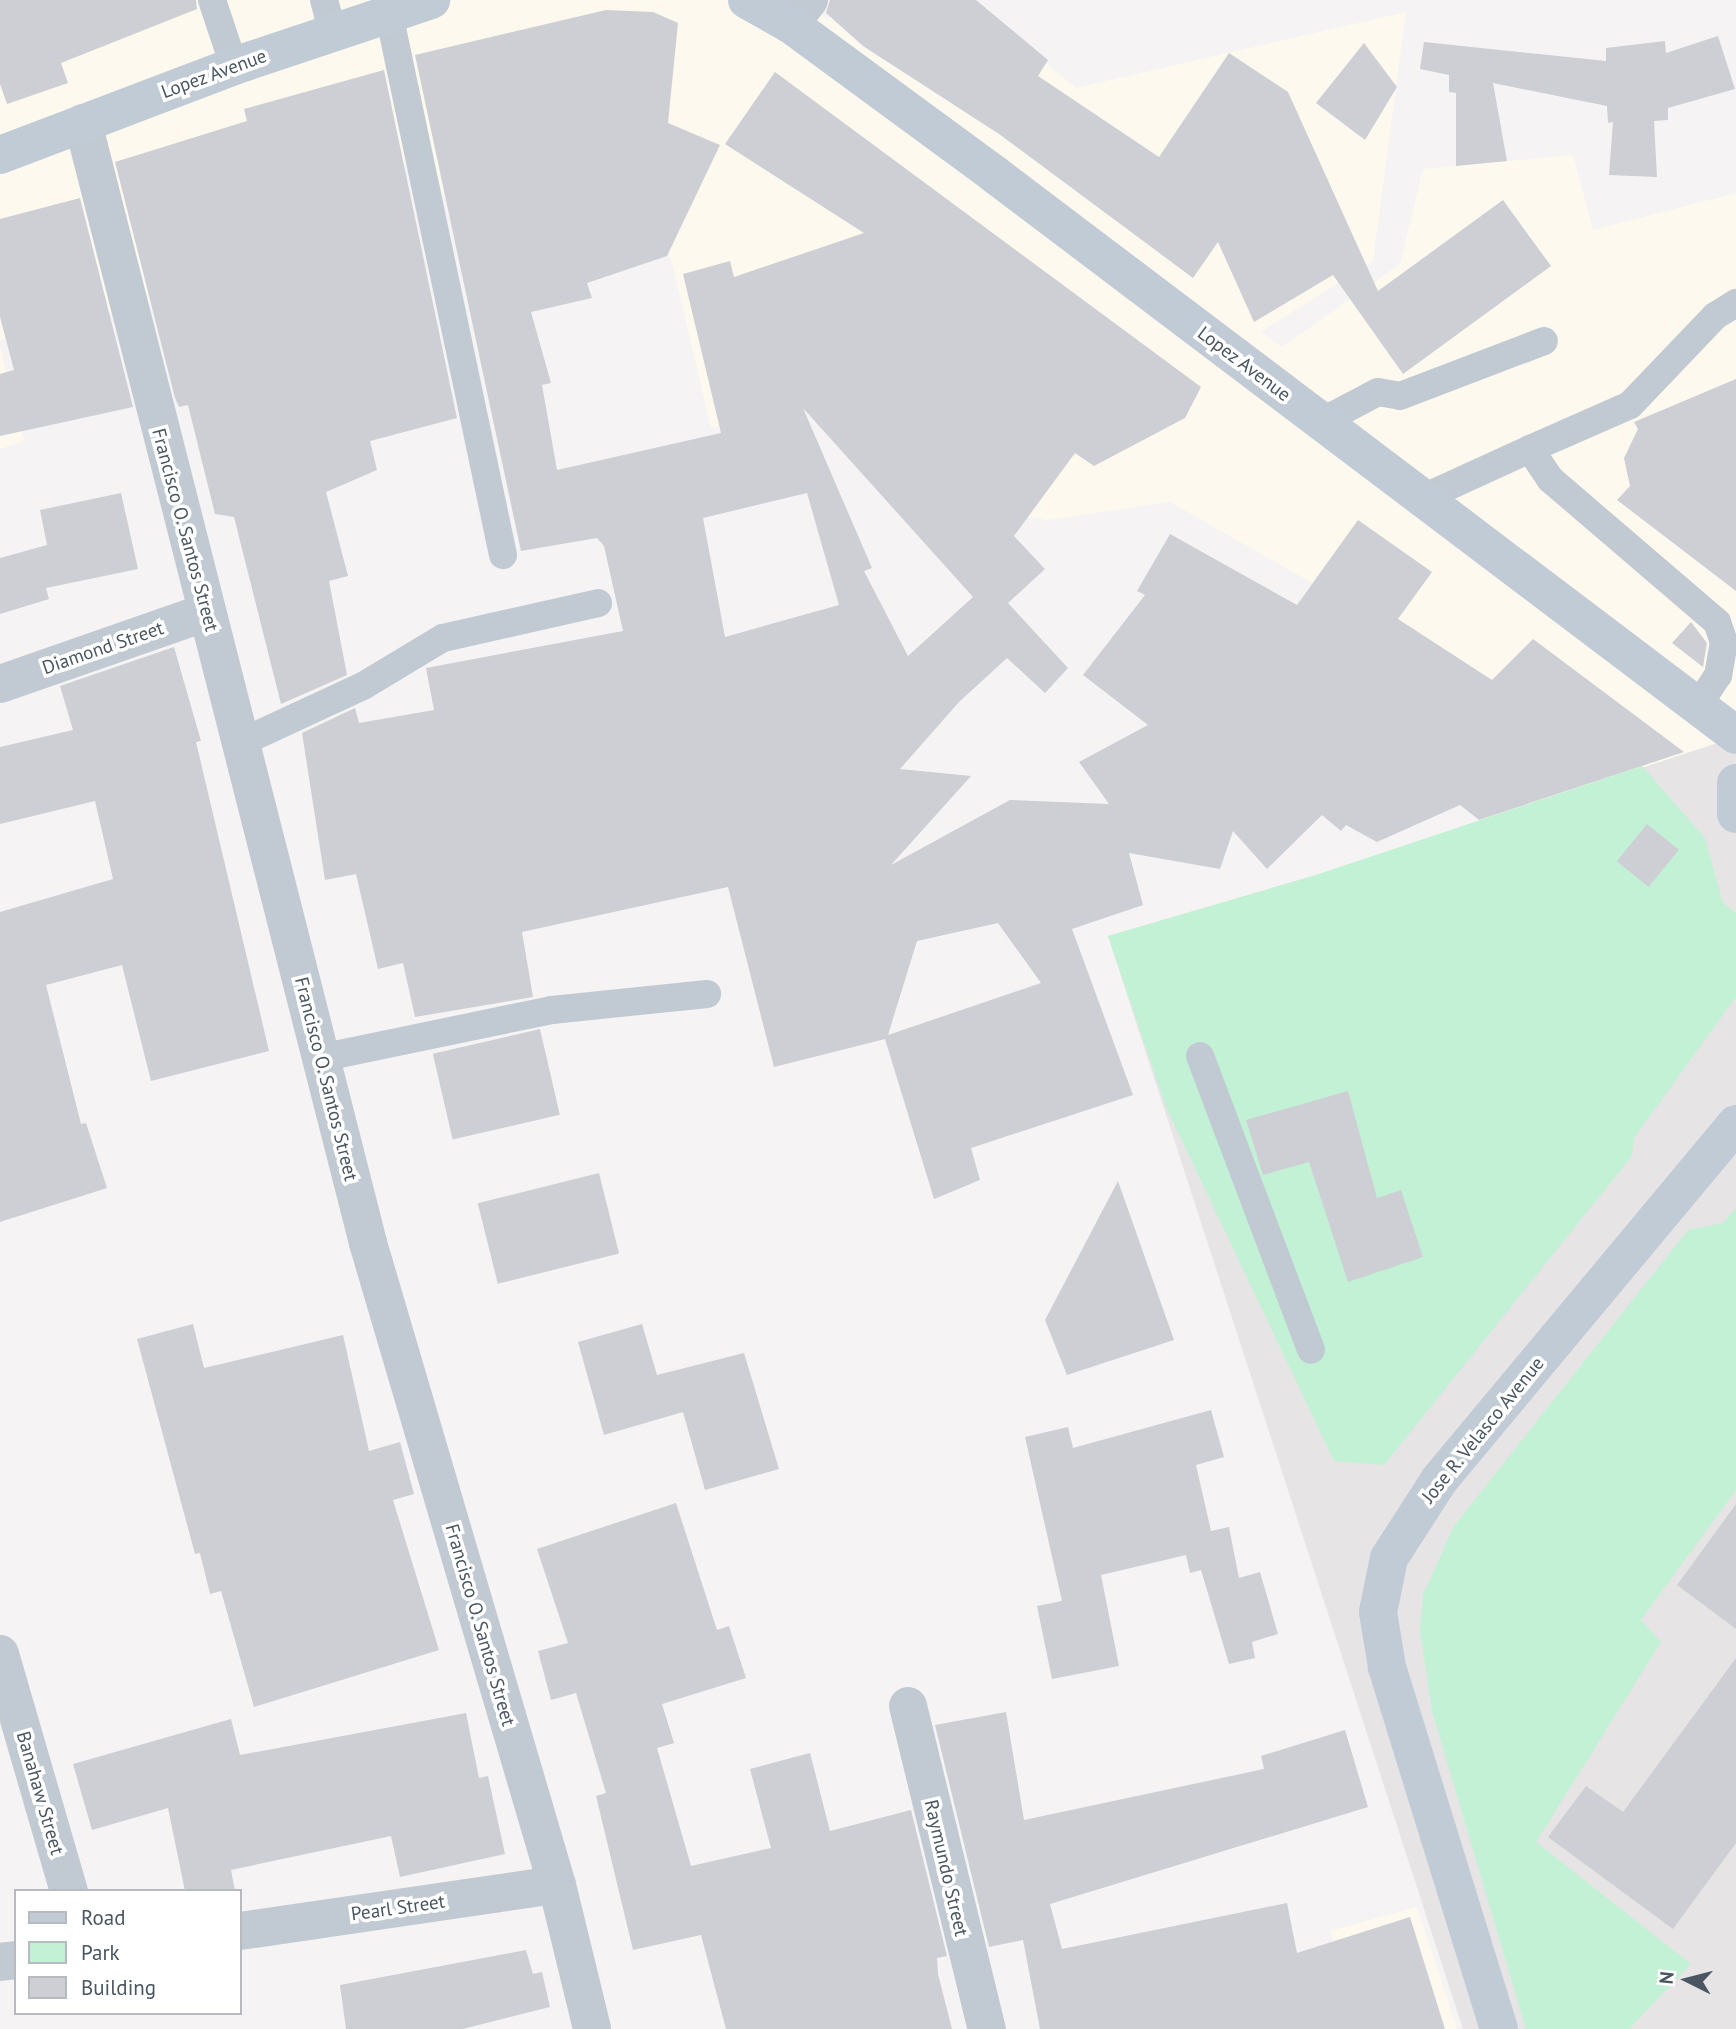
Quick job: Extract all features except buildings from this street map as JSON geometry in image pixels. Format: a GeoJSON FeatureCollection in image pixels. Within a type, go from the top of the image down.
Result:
{"type":"FeatureCollection","features":[{"type":"Feature","properties":{"kind":"main road","name":"Lopez Avenue"},"geometry":{"type":"LineString","coordinates":[[0,155],[234,66],[329,16],[389,14],[431,0]]}},
{"type":"Feature","properties":{"kind":"main road","name":"Lopez Avenue"},"geometry":{"type":"LineString","coordinates":[[747,0],[799,12],[1321,422],[1696,709],[1736,735]]}},
{"type":"Feature","properties":{"kind":"main road"},"geometry":{"type":"LineString","coordinates":[[1736,783],[1736,814]]}},
{"type":"Feature","properties":{"kind":"main road","name":"Jose R. Velasco Avenue"},"geometry":{"type":"LineString","coordinates":[[1499,2029],[1387,1667],[1378,1612],[1389,1558],[1440,1479],[1736,1124]]}},
{"type":"Feature","properties":{"kind":"street","name":"Francisco O. Santos Street"},"geometry":{"type":"LineString","coordinates":[[83,123],[368,1243],[557,1885],[592,2029]]}},
{"type":"Feature","properties":{"kind":"street","name":"Diamond Street"},"geometry":{"type":"LineString","coordinates":[[0,684],[207,612]]}},
{"type":"Feature","properties":{"kind":"street","name":"Banahaw Street"},"geometry":{"type":"LineString","coordinates":[[0,1654],[68,1889]]}},
{"type":"Feature","properties":{"kind":"street","name":"Raymundo Street"},"geometry":{"type":"LineString","coordinates":[[908,1706],[987,2029]]}},
{"type":"Feature","properties":{"kind":"street","name":"Pearl Street"},"geometry":{"type":"LineString","coordinates":[[242,1931],[557,1885]]}},
{"type":"Feature","properties":{"kind":"lane"},"geometry":{"type":"LineString","coordinates":[[212,0],[234,66]]}},
{"type":"Feature","properties":{"kind":"lane"},"geometry":{"type":"LineString","coordinates":[[389,14],[503,555]]}},
{"type":"Feature","properties":{"kind":"lane"},"geometry":{"type":"LineString","coordinates":[[1423,498],[1630,405],[1715,316],[1736,303]]}},
{"type":"Feature","properties":{"kind":"lane"},"geometry":{"type":"LineString","coordinates":[[1321,422],[1378,392],[1400,396],[1544,341]]}},
{"type":"Feature","properties":{"kind":"lane"},"geometry":{"type":"LineString","coordinates":[[1530,449],[1550,479],[1717,622],[1724,642],[1718,675],[1696,709]]}},
{"type":"Feature","properties":{"kind":"lane"},"geometry":{"type":"LineString","coordinates":[[240,743],[363,686],[443,638],[598,603]]}},
{"type":"Feature","properties":{"kind":"lane"},"geometry":{"type":"LineString","coordinates":[[320,1058],[552,1010],[708,993]]}},
{"type":"Feature","properties":{"kind":"lane"},"geometry":{"type":"LineString","coordinates":[[1200,1056],[1311,1350]]}},
{"type":"Feature","properties":{"kind":"shaded area"},"geometry":{"type":"Polygon","coordinates":[[[0,0],[804,0],[827,20],[841,0],[968,0],[1076,88],[1406,12],[1373,261],[1261,332],[1282,347],[1400,264],[1423,169],[1573,155],[1593,230],[1736,193],[1736,737],[1479,820],[1262,655],[1312,583],[1170,502],[1047,520],[989,509],[856,388],[711,428],[673,267],[633,149],[443,196],[432,156],[330,183],[224,284],[0,340],[0,0]]]}},
{"type":"Feature","properties":{"kind":"shaded area"},"geometry":{"type":"Polygon","coordinates":[[[0,347],[24,441],[0,449],[0,347]]]}},
{"type":"Feature","properties":{"kind":"shaded area"},"geometry":{"type":"Polygon","coordinates":[[[1736,737],[1736,2029],[1463,2029],[1108,936],[1316,875],[1736,737]]]}},
{"type":"Feature","properties":{"kind":"shaded area"},"geometry":{"type":"Polygon","coordinates":[[[1417,1907],[1457,2029],[1363,2029],[1330,1931],[1417,1907]]]}},
{"type":"Feature","properties":{"kind":"green space"},"geometry":{"type":"Polygon","coordinates":[[[1642,766],[1705,838],[1723,903],[1736,913],[1736,997],[1634,1138],[1632,1156],[1384,1465],[1334,1461],[1166,1107],[1108,936],[1316,875],[1642,766]]]}},
{"type":"Feature","properties":{"kind":"green space"},"geometry":{"type":"Polygon","coordinates":[[[1736,1208],[1736,1490],[1641,1620],[1661,1642],[1536,1842],[1691,1964],[1629,2029],[1526,2029],[1432,1711],[1420,1630],[1423,1595],[1454,1526],[1688,1230],[1723,1223],[1736,1208]]]}}]}
